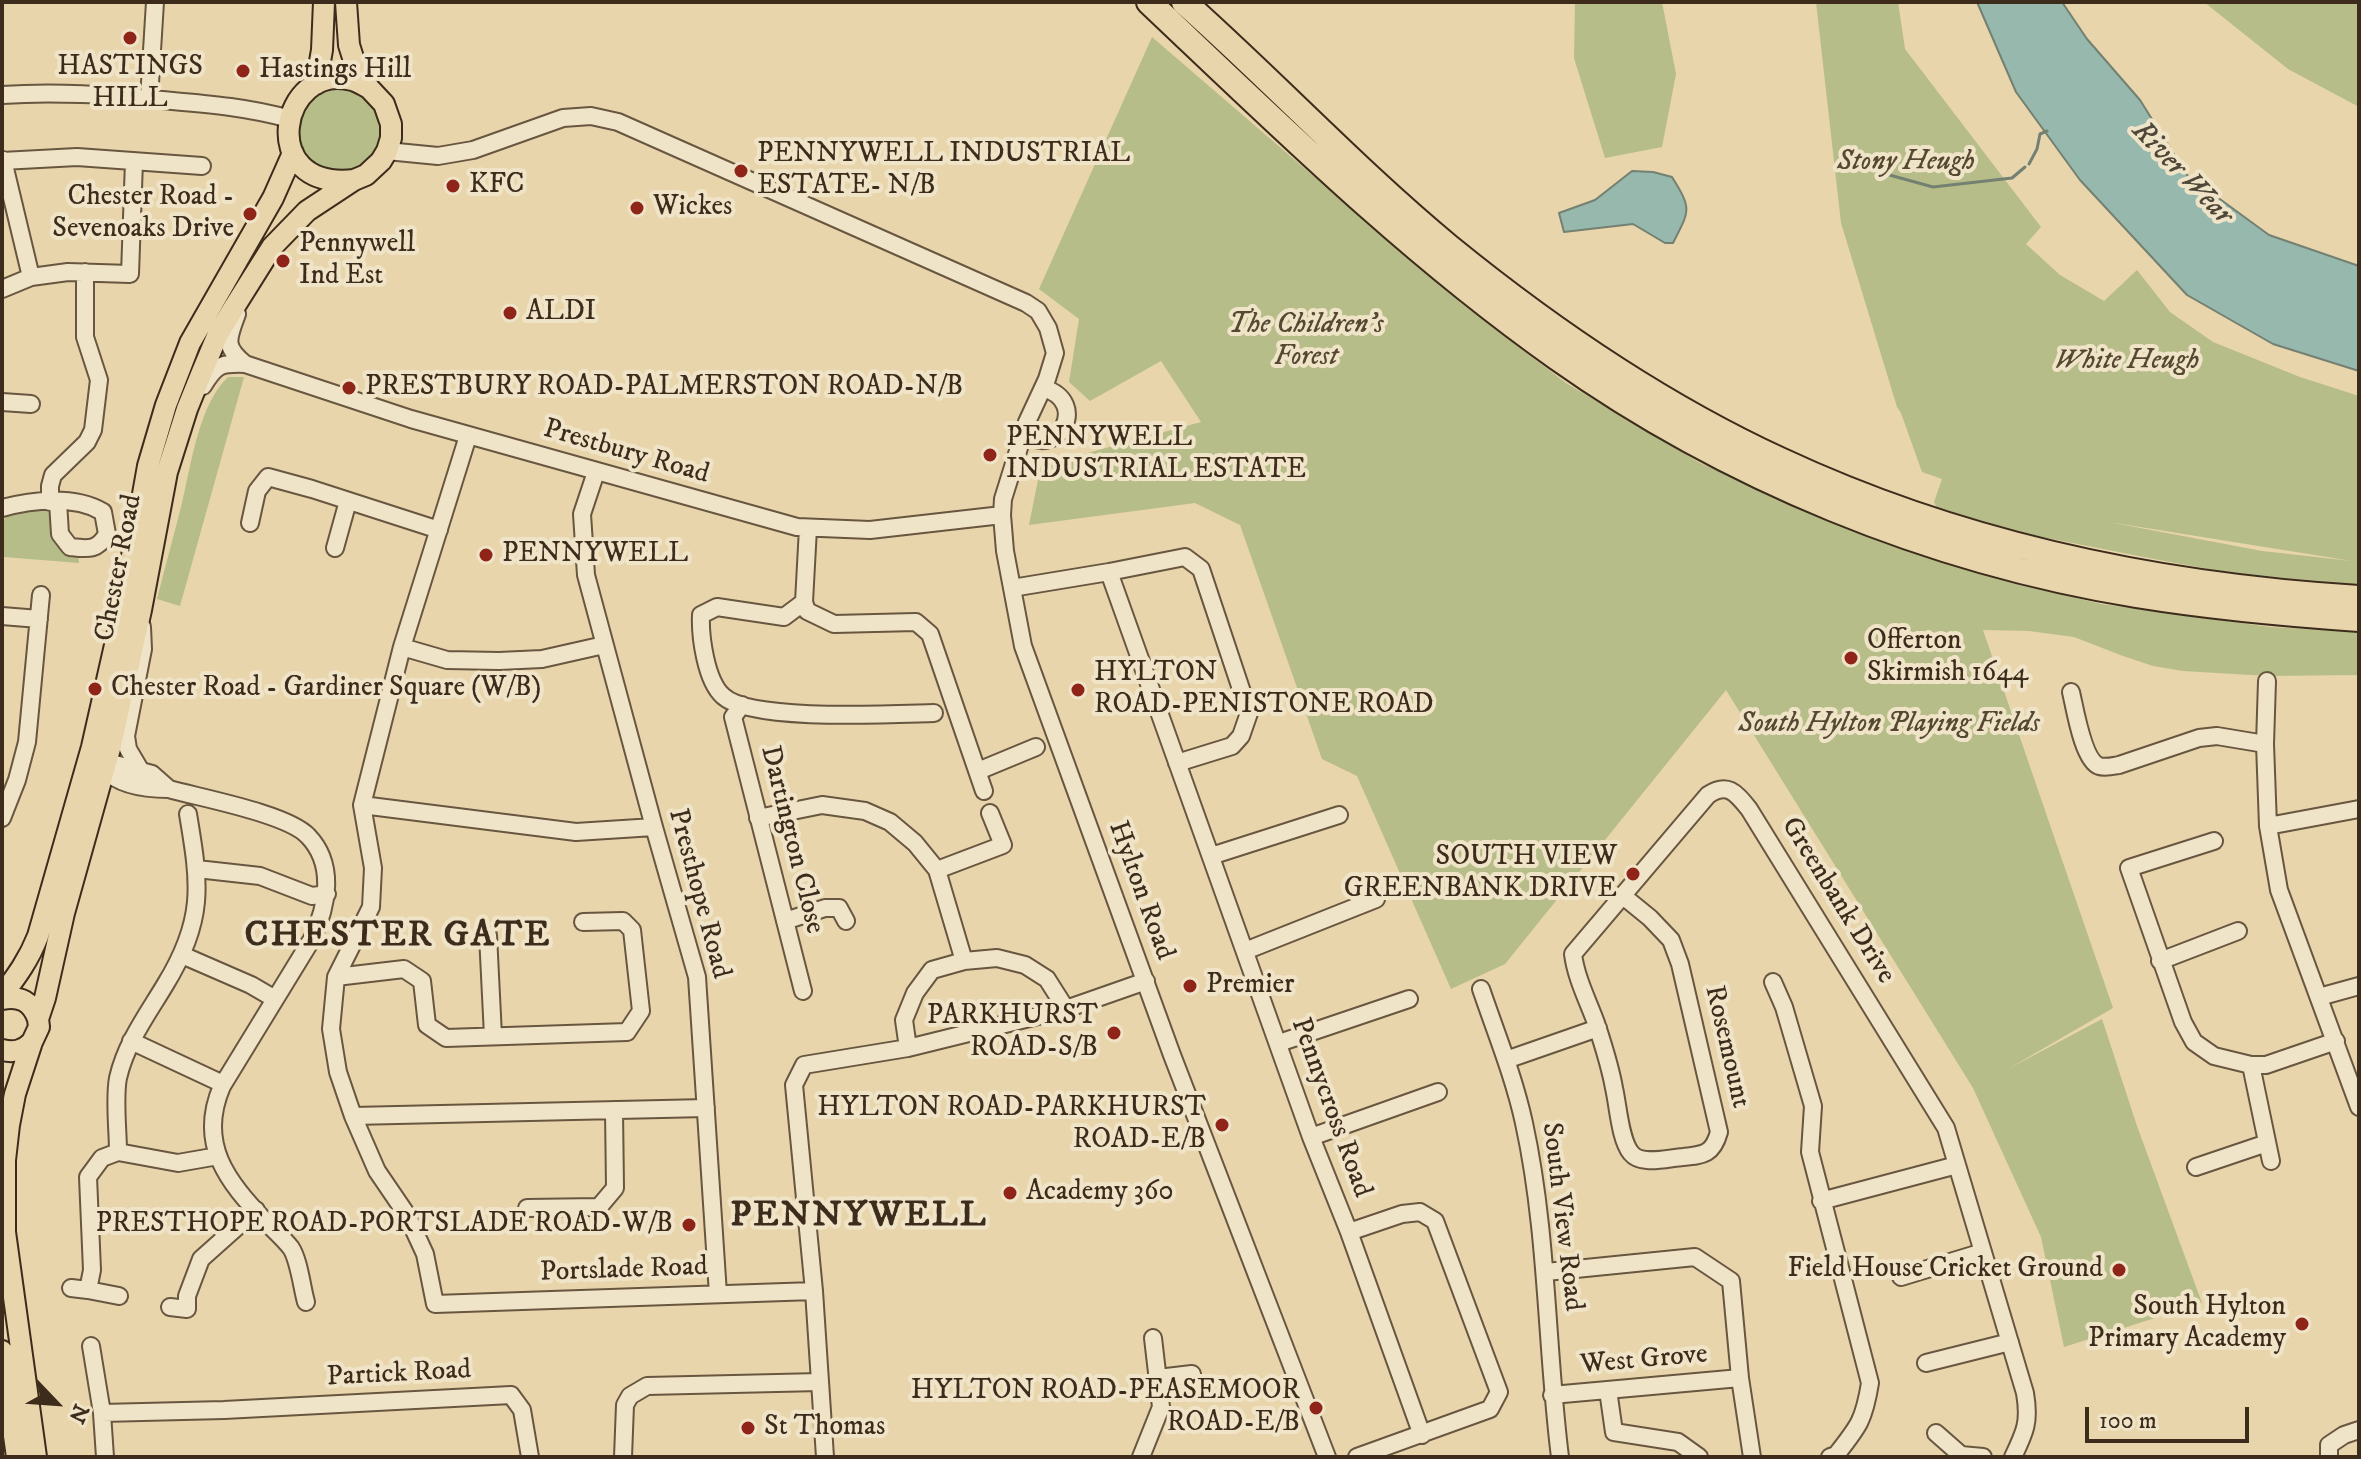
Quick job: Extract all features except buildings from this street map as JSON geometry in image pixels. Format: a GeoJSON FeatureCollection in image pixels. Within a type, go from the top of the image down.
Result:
{"type":"FeatureCollection","features":[{"type":"Feature","properties":{"kind":"highway"},"geometry":{"type":"LineString","coordinates":[[1132,2],[1242,90]]}},
{"type":"Feature","properties":{"kind":"highway"},"geometry":{"type":"LineString","coordinates":[[1149,2],[1343,184],[1438,266],[1555,356],[1661,424],[1779,486],[1934,546],[2066,581],[2151,597],[2284,614],[2359,619]]}},
{"type":"Feature","properties":{"kind":"highway"},"geometry":{"type":"LineString","coordinates":[[1188,5],[1359,168],[1484,274],[1621,373],[1672,404],[1780,461],[1956,529],[2049,554],[2188,580],[2268,591],[2359,598]]}},
{"type":"Feature","properties":{"kind":"main road"},"geometry":{"type":"LineString","coordinates":[[316,84],[322,50],[324,2]]}},
{"type":"Feature","properties":{"kind":"main road"},"geometry":{"type":"LineString","coordinates":[[346,2],[349,45],[355,64],[369,88],[384,104],[391,124],[387,151]]}},
{"type":"Feature","properties":{"kind":"main road"},"geometry":{"type":"LineString","coordinates":[[290,119],[296,102],[316,84],[335,79],[351,80],[369,88]]}},
{"type":"Feature","properties":{"kind":"main road","name":"Chester Road"},"geometry":{"type":"LineString","coordinates":[[38,1019],[96,768],[148,466],[166,405],[190,343],[273,198],[293,153],[287,135],[290,119]]}},
{"type":"Feature","properties":{"kind":"main road","name":"Chester Road"},"geometry":{"type":"LineString","coordinates":[[2,997],[21,971],[34,945],[96,768],[141,610],[167,472],[187,409],[218,334],[272,247],[307,211],[366,175],[387,151]]}},
{"type":"Feature","properties":{"kind":"main road"},"geometry":{"type":"LineString","coordinates":[[293,153],[311,174],[336,182],[354,180]]}},
{"type":"Feature","properties":{"kind":"main road","name":"Chester Road"},"geometry":{"type":"LineString","coordinates":[[2,997],[23,999],[35,1010],[39,1027],[15,1094],[5,1160],[5,1232],[36,1457]]}},
{"type":"Feature","properties":{"kind":"main road"},"geometry":{"type":"LineString","coordinates":[[2,1050],[18,1051],[32,1042]]}},
{"type":"Feature","properties":{"kind":"main road"},"geometry":{"type":"LineString","coordinates":[[2,1351],[17,1457]]}},
{"type":"Feature","properties":{"kind":"street"},"geometry":{"type":"LineString","coordinates":[[149,99],[155,2]]}},
{"type":"Feature","properties":{"kind":"street"},"geometry":{"type":"LineString","coordinates":[[2,95],[48,91],[149,99],[251,108],[290,119]]}},
{"type":"Feature","properties":{"kind":"street","name":"Hylton Road"},"geometry":{"type":"LineString","coordinates":[[387,151],[438,156],[473,150],[563,118],[591,116],[618,122],[1038,311],[1048,328],[1055,353],[1024,431],[1003,499],[1002,515],[1023,646],[1146,981],[1327,1457]]}},
{"type":"Feature","properties":{"kind":"street"},"geometry":{"type":"LineString","coordinates":[[31,277],[3,160],[77,157],[202,166]]}},
{"type":"Feature","properties":{"kind":"street"},"geometry":{"type":"LineString","coordinates":[[2,289],[31,277],[68,272],[130,274],[134,161]]}},
{"type":"Feature","properties":{"kind":"street"},"geometry":{"type":"LineString","coordinates":[[2,508],[22,503],[54,502],[53,475],[87,442],[93,430],[99,380],[85,337],[85,272]]}},
{"type":"Feature","properties":{"kind":"street"},"geometry":{"type":"LineString","coordinates":[[245,364],[232,354],[229,338],[253,276]]}},
{"type":"Feature","properties":{"kind":"street"},"geometry":{"type":"LineString","coordinates":[[187,409],[220,365],[245,364]]}},
{"type":"Feature","properties":{"kind":"street","name":"Prestbury Road"},"geometry":{"type":"LineString","coordinates":[[245,364],[468,436],[783,524],[870,530],[1002,515]]}},
{"type":"Feature","properties":{"kind":"street"},"geometry":{"type":"LineString","coordinates":[[1024,431],[1032,439],[1041,441],[1058,435],[1064,428],[1067,410],[1064,402],[1058,395],[1043,388]]}},
{"type":"Feature","properties":{"kind":"street"},"geometry":{"type":"LineString","coordinates":[[2,402],[31,404]]}},
{"type":"Feature","properties":{"kind":"street"},"geometry":{"type":"LineString","coordinates":[[468,436],[402,647],[362,805],[373,868],[371,907],[336,977],[331,1029],[338,1072],[353,1116],[706,1108]]}},
{"type":"Feature","properties":{"kind":"street","name":"Presthope Road"},"geometry":{"type":"LineString","coordinates":[[596,472],[582,514],[586,575],[697,977],[718,1294]]}},
{"type":"Feature","properties":{"kind":"street"},"geometry":{"type":"LineString","coordinates":[[250,523],[257,491],[268,477],[439,530]]}},
{"type":"Feature","properties":{"kind":"street"},"geometry":{"type":"LineString","coordinates":[[335,548],[348,501]]}},
{"type":"Feature","properties":{"kind":"street"},"geometry":{"type":"LineString","coordinates":[[808,528],[804,602],[807,611],[834,624],[916,622],[930,634],[984,791]]}},
{"type":"Feature","properties":{"kind":"street"},"geometry":{"type":"LineString","coordinates":[[1012,588],[1185,557],[1201,569],[1249,713],[1241,736],[1232,746],[1177,763]]}},
{"type":"Feature","properties":{"kind":"street","name":"Pennycross Road"},"geometry":{"type":"LineString","coordinates":[[1109,572],[1311,1137],[1349,1232],[1422,1435]]}},
{"type":"Feature","properties":{"kind":"street"},"geometry":{"type":"LineString","coordinates":[[2,818],[27,742],[41,595]]}},
{"type":"Feature","properties":{"kind":"street"},"geometry":{"type":"LineString","coordinates":[[804,602],[784,617],[717,607],[701,615],[700,636],[713,682],[724,698],[750,708],[823,716],[934,713]]}},
{"type":"Feature","properties":{"kind":"street"},"geometry":{"type":"LineString","coordinates":[[141,610],[143,649],[126,736],[128,749],[141,771]]}},
{"type":"Feature","properties":{"kind":"street"},"geometry":{"type":"LineString","coordinates":[[2,616],[39,619]]}},
{"type":"Feature","properties":{"kind":"street"},"geometry":{"type":"LineString","coordinates":[[402,647],[447,660],[499,661],[542,659],[604,645]]}},
{"type":"Feature","properties":{"kind":"street"},"geometry":{"type":"LineString","coordinates":[[2267,681],[2265,744],[2268,826],[2279,890],[2359,1107]]}},
{"type":"Feature","properties":{"kind":"street"},"geometry":{"type":"LineString","coordinates":[[2071,692],[2085,746],[2097,766],[2119,765],[2199,738],[2217,736],[2265,744]]}},
{"type":"Feature","properties":{"kind":"street","name":"Dartington Close"},"geometry":{"type":"LineString","coordinates":[[742,705],[733,717],[803,991]]}},
{"type":"Feature","properties":{"kind":"street"},"geometry":{"type":"LineString","coordinates":[[978,771],[1036,747]]}},
{"type":"Feature","properties":{"kind":"street"},"geometry":{"type":"LineString","coordinates":[[96,768],[115,764],[152,774],[169,789]]}},
{"type":"Feature","properties":{"kind":"street"},"geometry":{"type":"LineString","coordinates":[[96,768],[112,778],[152,789],[169,789],[286,821],[308,835],[324,860],[327,894],[323,915],[312,939],[223,1084],[212,1125],[220,1164],[232,1183],[293,1251],[306,1302]]}},
{"type":"Feature","properties":{"kind":"street","name":"Greenbank Drive"},"geometry":{"type":"LineString","coordinates":[[1632,1155],[1626,1145],[1598,1028],[1574,966],[1573,954],[1708,795],[1722,789],[1735,793],[1749,809],[1946,1128],[2025,1393],[2029,1414],[2013,1457]]}},
{"type":"Feature","properties":{"kind":"street"},"geometry":{"type":"LineString","coordinates":[[362,805],[576,832],[654,827]]}},
{"type":"Feature","properties":{"kind":"street"},"geometry":{"type":"LineString","coordinates":[[758,818],[822,805],[865,811],[890,822],[937,870],[964,961]]}},
{"type":"Feature","properties":{"kind":"street"},"geometry":{"type":"LineString","coordinates":[[2268,826],[2359,809]]}},
{"type":"Feature","properties":{"kind":"street"},"geometry":{"type":"LineString","coordinates":[[937,870],[1003,845],[990,813]]}},
{"type":"Feature","properties":{"kind":"street"},"geometry":{"type":"LineString","coordinates":[[118,1152],[118,1080],[131,1041],[182,955],[197,904],[197,869],[188,814]]}},
{"type":"Feature","properties":{"kind":"street"},"geometry":{"type":"LineString","coordinates":[[1211,856],[1339,815]]}},
{"type":"Feature","properties":{"kind":"street"},"geometry":{"type":"LineString","coordinates":[[2214,841],[2129,868],[2160,961],[2183,1022],[2194,1042],[2214,1056],[2251,1065],[2266,1065],[2336,1041]]}},
{"type":"Feature","properties":{"kind":"street"},"geometry":{"type":"LineString","coordinates":[[197,869],[260,876],[312,896],[327,894]]}},
{"type":"Feature","properties":{"kind":"street","name":"Rosemount"},"geometry":{"type":"LineString","coordinates":[[1623,896],[1671,940],[1680,964],[1719,1132],[1716,1143],[1702,1155],[1650,1160],[1632,1155]]}},
{"type":"Feature","properties":{"kind":"street"},"geometry":{"type":"LineString","coordinates":[[1245,951],[1376,899]]}},
{"type":"Feature","properties":{"kind":"street"},"geometry":{"type":"LineString","coordinates":[[785,921],[825,908],[839,908],[846,921]]}},
{"type":"Feature","properties":{"kind":"street"},"geometry":{"type":"LineString","coordinates":[[336,977],[404,969],[422,981],[427,1025],[446,1038],[627,1032],[641,1011],[632,930],[623,921],[583,922]]}},
{"type":"Feature","properties":{"kind":"street"},"geometry":{"type":"LineString","coordinates":[[2160,961],[2238,931]]}},
{"type":"Feature","properties":{"kind":"street"},"geometry":{"type":"LineString","coordinates":[[488,935],[493,1036]]}},
{"type":"Feature","properties":{"kind":"street"},"geometry":{"type":"LineString","coordinates":[[182,955],[275,999]]}},
{"type":"Feature","properties":{"kind":"street"},"geometry":{"type":"LineString","coordinates":[[908,1048],[904,1020],[915,993],[932,970],[964,961],[997,958],[1025,965],[1047,979],[1066,1009]]}},
{"type":"Feature","properties":{"kind":"street"},"geometry":{"type":"LineString","coordinates":[[825,1457],[814,1291],[794,1085],[804,1065],[908,1048],[1066,1009],[1146,981]]}},
{"type":"Feature","properties":{"kind":"street"},"geometry":{"type":"LineString","coordinates":[[1773,982],[1784,1007],[1813,1106],[1810,1152],[1870,1383],[1860,1425],[1834,1456]]}},
{"type":"Feature","properties":{"kind":"street"},"geometry":{"type":"LineString","coordinates":[[2319,997],[2359,986]]}},
{"type":"Feature","properties":{"kind":"street","name":"South View Road"},"geometry":{"type":"LineString","coordinates":[[1481,989],[1524,1123],[1546,1272],[1552,1395],[1560,1457]]}},
{"type":"Feature","properties":{"kind":"street"},"geometry":{"type":"LineString","coordinates":[[1279,1043],[1409,999]]}},
{"type":"Feature","properties":{"kind":"street"},"geometry":{"type":"LineString","coordinates":[[1506,1060],[1598,1028]]}},
{"type":"Feature","properties":{"kind":"street"},"geometry":{"type":"LineString","coordinates":[[131,1041],[223,1084]]}},
{"type":"Feature","properties":{"kind":"street"},"geometry":{"type":"LineString","coordinates":[[2251,1065],[2271,1161]]}},
{"type":"Feature","properties":{"kind":"street"},"geometry":{"type":"LineString","coordinates":[[1311,1137],[1438,1092]]}},
{"type":"Feature","properties":{"kind":"street"},"geometry":{"type":"LineString","coordinates":[[527,1208],[599,1207],[615,1188],[614,1110]]}},
{"type":"Feature","properties":{"kind":"street","name":"Portslade Road"},"geometry":{"type":"LineString","coordinates":[[353,1116],[377,1171],[407,1215],[425,1254],[435,1304],[814,1291]]}},
{"type":"Feature","properties":{"kind":"street"},"geometry":{"type":"LineString","coordinates":[[2196,1167],[2267,1143]]}},
{"type":"Feature","properties":{"kind":"street"},"geometry":{"type":"LineString","coordinates":[[119,1296],[79,1289],[92,1270],[88,1177],[102,1158],[118,1152],[178,1163],[218,1156]]}},
{"type":"Feature","properties":{"kind":"street"},"geometry":{"type":"LineString","coordinates":[[1821,1201],[1957,1165]]}},
{"type":"Feature","properties":{"kind":"street"},"geometry":{"type":"LineString","coordinates":[[170,1307],[195,1309],[187,1296],[201,1259],[256,1210]]}},
{"type":"Feature","properties":{"kind":"street"},"geometry":{"type":"LineString","coordinates":[[1349,1232],[1411,1213],[1420,1212],[1435,1221],[1499,1392],[1490,1409],[1357,1457]]}},
{"type":"Feature","properties":{"kind":"street"},"geometry":{"type":"LineString","coordinates":[[1901,1277],[1983,1252]]}},
{"type":"Feature","properties":{"kind":"street"},"geometry":{"type":"LineString","coordinates":[[1546,1272],[1695,1257],[1731,1281],[1740,1378],[1752,1457]]}},
{"type":"Feature","properties":{"kind":"street"},"geometry":{"type":"LineString","coordinates":[[1141,1457],[1161,1407],[1153,1338]]}},
{"type":"Feature","properties":{"kind":"street"},"geometry":{"type":"LineString","coordinates":[[1926,1363],[2010,1342]]}},
{"type":"Feature","properties":{"kind":"street"},"geometry":{"type":"LineString","coordinates":[[91,1346],[102,1413],[105,1457]]}},
{"type":"Feature","properties":{"kind":"street"},"geometry":{"type":"LineString","coordinates":[[1158,1378],[1192,1374]]}},
{"type":"Feature","properties":{"kind":"street","name":"West Grove"},"geometry":{"type":"LineString","coordinates":[[1552,1395],[1740,1378]]}},
{"type":"Feature","properties":{"kind":"street"},"geometry":{"type":"LineString","coordinates":[[623,1457],[625,1405],[630,1396],[647,1386],[820,1382]]}},
{"type":"Feature","properties":{"kind":"street"},"geometry":{"type":"LineString","coordinates":[[1608,1390],[1614,1432],[1678,1442],[1699,1457]]}},
{"type":"Feature","properties":{"kind":"street","name":"Partick Road"},"geometry":{"type":"LineString","coordinates":[[102,1413],[511,1395],[522,1410],[530,1457]]}},
{"type":"Feature","properties":{"kind":"street"},"geometry":{"type":"LineString","coordinates":[[2329,1457],[2329,1445],[2359,1430]]}},
{"type":"Feature","properties":{"kind":"street"},"geometry":{"type":"LineString","coordinates":[[1936,1433],[1961,1456],[1983,1457]]}},
{"type":"Feature","properties":{"kind":"green space"},"geometry":{"type":"Polygon","coordinates":[[[1575,2],[1662,2],[1676,74],[1662,147],[1605,158],[1574,58],[1575,2]]]}},
{"type":"Feature","properties":{"kind":"green space"},"geometry":{"type":"Polygon","coordinates":[[[1816,2],[1898,2],[1905,49],[2041,227],[2026,244],[2060,275],[2104,301],[2137,270],[2170,312],[2213,342],[2300,377],[2359,396],[2359,587],[2241,575],[2154,559],[1991,527],[1937,509],[1934,502],[1942,479],[1922,472],[1897,407],[1841,223],[1816,2]],[[2114,523],[2262,551],[2352,561],[2114,523]]]}},
{"type":"Feature","properties":{"kind":"green space"},"geometry":{"type":"Polygon","coordinates":[[[2204,2],[2359,2],[2359,107],[2288,69],[2204,2]]]}},
{"type":"Feature","properties":{"kind":"green space","name":"The Children's Forest"},"geometry":{"type":"Polygon","coordinates":[[[1152,37],[1461,303],[1566,383],[1700,463],[1827,519],[1958,566],[2021,584],[2101,604],[2270,627],[2359,632],[2359,675],[2268,676],[2183,671],[2153,666],[2074,637],[2029,631],[1983,630],[2113,1008],[2008,1069],[2102,1019],[2137,1126],[2202,1303],[2064,1347],[2041,1237],[1973,1088],[1726,690],[1505,964],[1451,989],[1357,776],[1322,759],[1240,525],[1195,503],[1029,525],[1042,460],[1073,457],[1201,422],[1161,361],[1090,401],[1069,382],[1079,319],[1039,289],[1152,37]]]}},
{"type":"Feature","properties":{"kind":"green space"},"geometry":{"type":"Polygon","coordinates":[[[339,90],[355,93],[368,102],[377,115],[380,131],[377,147],[368,160],[355,169],[339,172],[323,169],[310,160],[301,147],[298,131],[301,115],[310,102],[323,93],[339,90]]]}},
{"type":"Feature","properties":{"kind":"green space"},"geometry":{"type":"Polygon","coordinates":[[[228,377],[244,377],[180,606],[157,599],[203,419],[218,389],[228,377]]]}},
{"type":"Feature","properties":{"kind":"green space"},"geometry":{"type":"Polygon","coordinates":[[[44,509],[67,533],[79,563],[4,557],[2,531],[6,517],[19,511],[44,509]]]}},
{"type":"Feature","properties":{"kind":"water","name":"River Wear"},"geometry":{"type":"Polygon","coordinates":[[[1977,2],[2062,2],[2087,39],[2140,100],[2187,175],[2269,235],[2359,266],[2359,371],[2273,344],[2187,295],[2080,180],[2016,92],[1977,2]]]}},
{"type":"Feature","properties":{"kind":"water"},"geometry":{"type":"Polygon","coordinates":[[[1632,171],[1672,177],[1686,203],[1683,223],[1673,243],[1665,243],[1633,224],[1564,232],[1559,213],[1595,200],[1632,171]]]}},
{"type":"Feature","properties":{"kind":"waterway"},"geometry":{"type":"LineString","coordinates":[[2029,164],[2040,134],[2047,131]]}},
{"type":"Feature","properties":{"kind":"waterway"},"geometry":{"type":"LineString","coordinates":[[1875,171],[1933,187],[2012,178],[2025,167]]}},
{"type":"Feature","properties":{"kind":"place","name":"HASTINGS HILL"},"geometry":{"type":"Point","coordinates":[130,38]}},
{"type":"Feature","properties":{"kind":"place","name":"Hastings Hill"},"geometry":{"type":"Point","coordinates":[243,71]}},
{"type":"Feature","properties":{"kind":"place","name":"PENNYWELL INDUSTRIAL ESTATE- N/B"},"geometry":{"type":"Point","coordinates":[741,171]}},
{"type":"Feature","properties":{"kind":"place","name":"KFC"},"geometry":{"type":"Point","coordinates":[453,186]}},
{"type":"Feature","properties":{"kind":"place","name":"Wickes"},"geometry":{"type":"Point","coordinates":[637,208]}},
{"type":"Feature","properties":{"kind":"place","name":"Chester Road - Sevenoaks Drive"},"geometry":{"type":"Point","coordinates":[250,214]}},
{"type":"Feature","properties":{"kind":"place","name":"Pennywell Ind Est"},"geometry":{"type":"Point","coordinates":[283,261]}},
{"type":"Feature","properties":{"kind":"place","name":"ALDI"},"geometry":{"type":"Point","coordinates":[510,313]}},
{"type":"Feature","properties":{"kind":"place","name":"PRESTBURY ROAD-PALMERSTON ROAD-N/B"},"geometry":{"type":"Point","coordinates":[349,388]}},
{"type":"Feature","properties":{"kind":"place","name":"PENNYWELL INDUSTRIAL ESTATE"},"geometry":{"type":"Point","coordinates":[990,455]}},
{"type":"Feature","properties":{"kind":"place","name":"PENNYWELL"},"geometry":{"type":"Point","coordinates":[486,555]}},
{"type":"Feature","properties":{"kind":"place","name":"Offerton Skirmish 1644"},"geometry":{"type":"Point","coordinates":[1851,658]}},
{"type":"Feature","properties":{"kind":"place","name":"Chester Road - Gardiner Square (W/B)"},"geometry":{"type":"Point","coordinates":[95,689]}},
{"type":"Feature","properties":{"kind":"place","name":"HYLTON ROAD-PENISTONE ROAD"},"geometry":{"type":"Point","coordinates":[1078,690]}},
{"type":"Feature","properties":{"kind":"place","name":"SOUTH VIEW GREENBANK DRIVE"},"geometry":{"type":"Point","coordinates":[1633,874]}},
{"type":"Feature","properties":{"kind":"place","name":"Premier"},"geometry":{"type":"Point","coordinates":[1190,986]}},
{"type":"Feature","properties":{"kind":"place","name":"PARKHURST ROAD-S/B"},"geometry":{"type":"Point","coordinates":[1114,1033]}},
{"type":"Feature","properties":{"kind":"place","name":"HYLTON ROAD-PARKHURST ROAD-E/B"},"geometry":{"type":"Point","coordinates":[1222,1125]}},
{"type":"Feature","properties":{"kind":"place","name":"Academy 360"},"geometry":{"type":"Point","coordinates":[1010,1193]}},
{"type":"Feature","properties":{"kind":"place","name":"PRESTHOPE ROAD-PORTSLADE ROAD-W/B"},"geometry":{"type":"Point","coordinates":[689,1225]}},
{"type":"Feature","properties":{"kind":"place","name":"Field House Cricket Ground"},"geometry":{"type":"Point","coordinates":[2119,1270]}},
{"type":"Feature","properties":{"kind":"place","name":"South Hylton Primary Academy"},"geometry":{"type":"Point","coordinates":[2302,1324]}},
{"type":"Feature","properties":{"kind":"place","name":"HYLTON ROAD-PEASEMOOR ROAD-E/B"},"geometry":{"type":"Point","coordinates":[1316,1408]}},
{"type":"Feature","properties":{"kind":"place","name":"St Thomas"},"geometry":{"type":"Point","coordinates":[748,1428]}},
{"type":"Feature","properties":{"kind":"district","name":"CHESTER GATE"},"geometry":{"type":"Point","coordinates":[398,938]}},
{"type":"Feature","properties":{"kind":"district","name":"PENNYWELL"},"geometry":{"type":"Point","coordinates":[859,1218]}},
{"type":"Feature","properties":{"kind":"park label","name":"Stony Heugh"},"geometry":{"type":"Point","coordinates":[1906,163]}},
{"type":"Feature","properties":{"kind":"park label","name":"White Heugh"},"geometry":{"type":"Point","coordinates":[2127,362]}},
{"type":"Feature","properties":{"kind":"park label","name":"South Hylton Playing Fields"},"geometry":{"type":"Point","coordinates":[1889,725]}}]}
